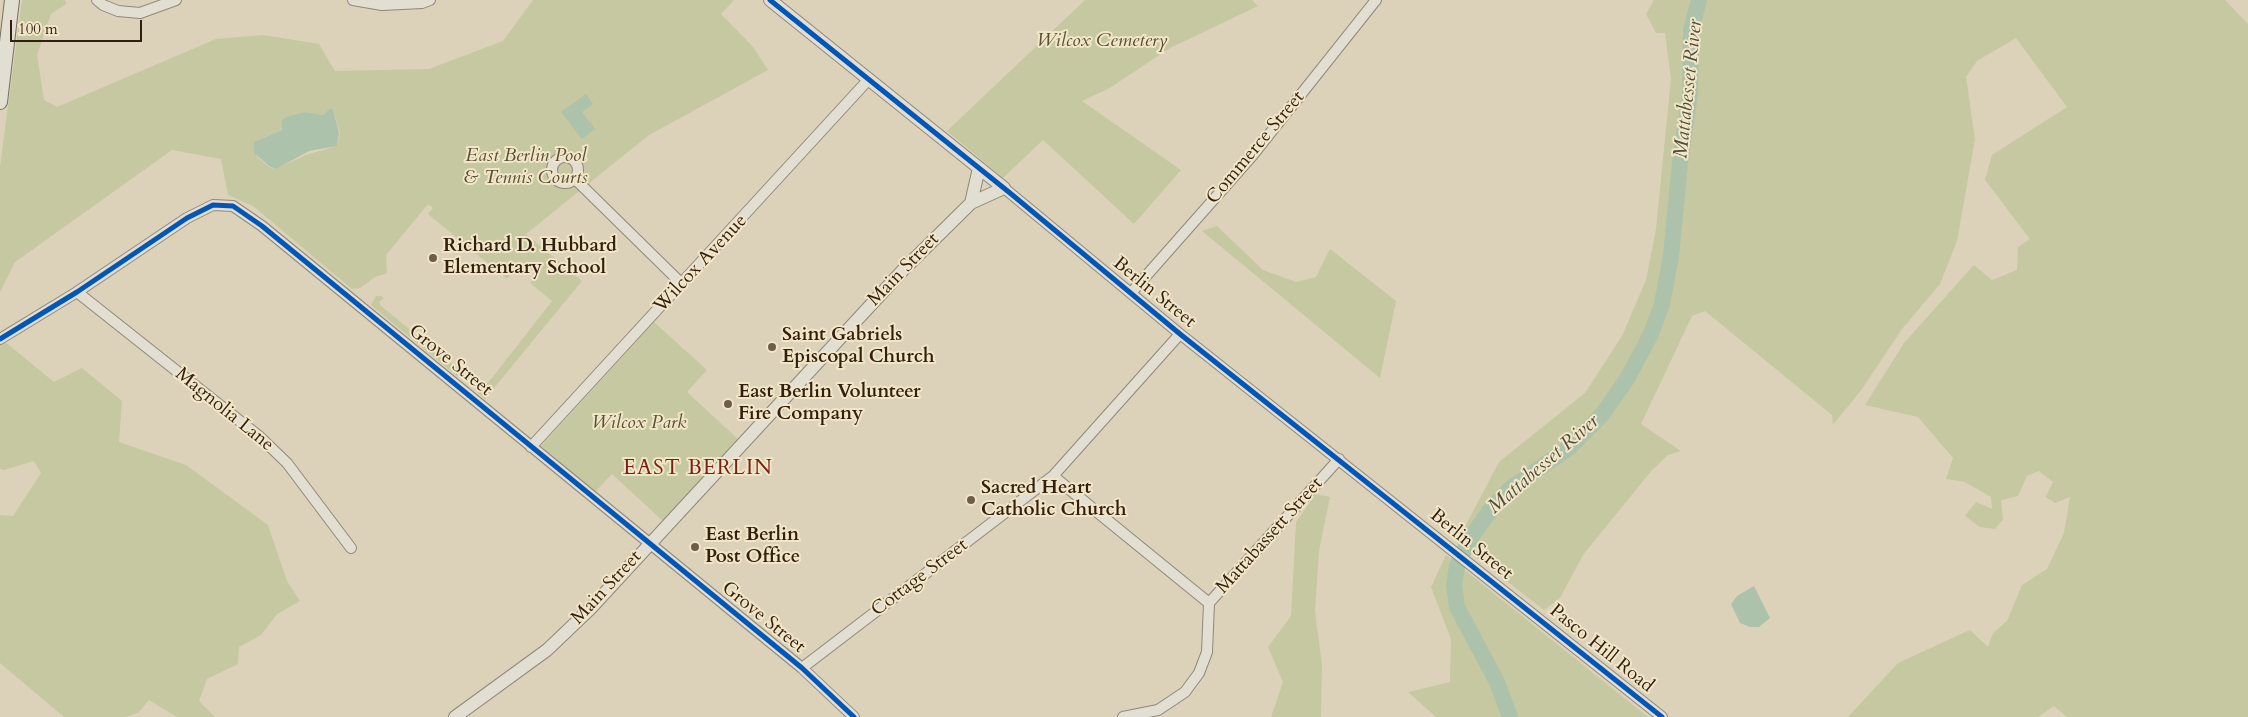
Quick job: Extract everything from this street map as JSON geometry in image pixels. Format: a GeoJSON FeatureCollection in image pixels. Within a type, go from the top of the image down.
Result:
{"type":"FeatureCollection","features":[{"type":"Feature","properties":{"kind":"main road"},"geometry":{"type":"LineString","coordinates":[[0,102],[5,25],[12,0]]}},
{"type":"Feature","properties":{"kind":"street"},"geometry":{"type":"LineString","coordinates":[[97,0],[103,6],[118,11],[140,12],[176,0]]}},
{"type":"Feature","properties":{"kind":"street"},"geometry":{"type":"LineString","coordinates":[[353,0],[382,5],[422,3],[430,0]]}},
{"type":"Feature","properties":{"kind":"street","name":"Berlin Street"},"geometry":{"type":"LineString","coordinates":[[770,0],[1004,188],[1180,334],[1522,605]]}},
{"type":"Feature","properties":{"kind":"street","name":"Commerce Street"},"geometry":{"type":"LineString","coordinates":[[1131,293],[1252,156],[1376,0]]}},
{"type":"Feature","properties":{"kind":"street","name":"Wilcox Avenue"},"geometry":{"type":"LineString","coordinates":[[531,447],[869,79]]}},
{"type":"Feature","properties":{"kind":"street"},"geometry":{"type":"LineString","coordinates":[[971,203],[979,168]]}},
{"type":"Feature","properties":{"kind":"street"},"geometry":{"type":"LineString","coordinates":[[575,179],[682,284]]}},
{"type":"Feature","properties":{"kind":"street","name":"Main Street"},"geometry":{"type":"LineString","coordinates":[[455,717],[547,650],[590,608],[904,269],[971,203],[1004,188]]}},
{"type":"Feature","properties":{"kind":"street","name":"Grove Street"},"geometry":{"type":"LineString","coordinates":[[0,339],[77,292],[187,218],[213,205],[233,206],[255,221],[802,668],[854,717]]}},
{"type":"Feature","properties":{"kind":"street","name":"Magnolia Lane"},"geometry":{"type":"LineString","coordinates":[[77,292],[260,437],[287,463],[351,548]]}},
{"type":"Feature","properties":{"kind":"street","name":"Cottage Street"},"geometry":{"type":"LineString","coordinates":[[802,668],[1053,476],[1180,334]]}},
{"type":"Feature","properties":{"kind":"street","name":"Mattabassett Street"},"geometry":{"type":"LineString","coordinates":[[1123,717],[1147,713],[1163,707],[1178,699],[1193,683],[1206,652],[1209,603],[1339,459]]}},
{"type":"Feature","properties":{"kind":"street"},"geometry":{"type":"LineString","coordinates":[[1053,476],[1209,603]]}},
{"type":"Feature","properties":{"kind":"street","name":"Pasco Hill Road"},"geometry":{"type":"LineString","coordinates":[[1522,605],[1662,717]]}},
{"type":"Feature","properties":{"kind":"green space","name":"East Berlin Pool & Tennis Courts"},"geometry":{"type":"Polygon","coordinates":[[[22,0],[65,0],[66,4],[51,14],[37,55],[44,100],[57,107],[216,39],[263,35],[319,44],[335,71],[429,69],[503,41],[533,0],[734,0],[721,14],[753,47],[768,70],[649,135],[526,234],[582,281],[485,399],[475,390],[477,381],[483,387],[492,378],[552,301],[530,283],[537,274],[522,262],[507,279],[428,214],[433,208],[428,204],[386,255],[387,273],[375,277],[360,288],[352,289],[253,206],[228,195],[221,159],[172,150],[15,262],[0,292],[0,167],[22,0]],[[330,108],[323,115],[306,112],[282,120],[282,130],[254,142],[256,156],[269,167],[275,169],[306,155],[337,146],[340,133],[333,110],[330,108]]]}},
{"type":"Feature","properties":{"kind":"green space","name":"Wilcox Cemetery"},"geometry":{"type":"Polygon","coordinates":[[[1085,0],[1252,0],[1258,6],[1170,48],[1108,89],[1082,101],[1181,170],[1134,224],[1043,140],[1003,178],[947,131],[1085,0]]]}},
{"type":"Feature","properties":{"kind":"green space"},"geometry":{"type":"Polygon","coordinates":[[[1654,0],[2225,0],[2248,24],[2248,717],[2067,717],[2054,706],[2038,717],[1848,717],[1898,663],[1970,630],[1988,647],[1993,633],[2007,621],[2022,585],[2047,569],[2064,533],[2070,497],[2055,503],[2046,497],[2053,482],[2039,471],[2027,476],[2018,496],[2001,500],[2003,519],[1995,529],[1980,527],[1965,516],[1976,502],[1992,509],[1991,497],[1965,482],[1946,479],[1953,458],[1918,417],[1865,405],[1904,343],[1974,265],[1992,280],[2017,270],[2018,247],[2030,239],[1985,180],[1992,155],[2067,107],[2016,38],[1977,61],[1966,77],[1975,139],[1957,241],[1940,284],[1902,329],[1862,389],[1833,425],[1832,415],[1705,311],[1692,316],[1641,424],[1681,451],[1668,455],[1652,470],[1583,555],[1560,598],[1544,610],[1457,542],[1499,462],[1585,393],[1622,336],[1646,280],[1656,229],[1671,79],[1665,33],[1656,33],[1646,14],[1654,0]]]}},
{"type":"Feature","properties":{"kind":"green space"},"geometry":{"type":"Polygon","coordinates":[[[1217,226],[1263,270],[1296,282],[1316,277],[1330,249],[1396,301],[1380,378],[1202,231],[1217,226]]]}},
{"type":"Feature","properties":{"kind":"green space"},"geometry":{"type":"Polygon","coordinates":[[[376,296],[384,298],[379,302],[381,306],[420,338],[427,337],[428,345],[452,364],[462,363],[458,377],[371,305],[376,296]]]}},
{"type":"Feature","properties":{"kind":"green space","name":"Wilcox Park"},"geometry":{"type":"Polygon","coordinates":[[[654,322],[707,370],[687,392],[740,441],[665,523],[612,474],[594,493],[541,446],[654,322]]]}},
{"type":"Feature","properties":{"kind":"green space"},"geometry":{"type":"Polygon","coordinates":[[[4,341],[54,382],[82,368],[122,401],[119,442],[186,465],[268,525],[287,581],[300,601],[277,614],[261,635],[239,647],[238,664],[207,679],[199,701],[215,717],[177,717],[149,700],[138,713],[125,717],[64,717],[0,663],[0,515],[13,516],[41,473],[34,461],[4,470],[0,469],[0,343],[4,341]]]}},
{"type":"Feature","properties":{"kind":"green space"},"geometry":{"type":"Polygon","coordinates":[[[1316,494],[1330,497],[1319,551],[1315,611],[1322,665],[1321,717],[1271,717],[1283,682],[1268,647],[1291,616],[1296,522],[1316,494]]]}},
{"type":"Feature","properties":{"kind":"green space"},"geometry":{"type":"Polygon","coordinates":[[[1446,555],[1648,717],[1436,717],[1408,692],[1450,682],[1451,639],[1431,587],[1446,555]]]}},
{"type":"Feature","properties":{"kind":"shaded area"},"geometry":{"type":"Polygon","coordinates":[[[586,94],[593,104],[582,112],[595,129],[582,139],[561,112],[586,94]]]}},
{"type":"Feature","properties":{"kind":"shaded area"},"geometry":{"type":"Polygon","coordinates":[[[330,108],[333,110],[339,133],[337,146],[309,151],[276,169],[269,166],[254,153],[254,142],[282,130],[282,120],[286,117],[306,112],[323,115],[330,108]]]}},
{"type":"Feature","properties":{"kind":"shaded area"},"geometry":{"type":"Polygon","coordinates":[[[1754,586],[1770,618],[1759,627],[1750,627],[1740,623],[1731,604],[1737,596],[1754,586]]]}},
{"type":"Feature","properties":{"kind":"waterway","name":"Mattabesset River"},"geometry":{"type":"LineString","coordinates":[[1510,717],[1497,682],[1457,607],[1454,585],[1457,566],[1469,540],[1494,505],[1511,488],[1570,447],[1601,416],[1627,379],[1651,334],[1662,304],[1671,256],[1680,163],[1690,94],[1691,31],[1699,0]]}},
{"type":"Feature","properties":{"kind":"cycle path"},"geometry":{"type":"LineString","coordinates":[[770,0],[1010,193],[1180,334],[1662,717]]}},
{"type":"Feature","properties":{"kind":"cycle path"},"geometry":{"type":"LineString","coordinates":[[0,339],[77,292],[187,218],[213,205],[233,206],[262,226],[802,668],[854,717]]}},
{"type":"Feature","properties":{"kind":"place","name":"Richard D. Hubbard Elementary School"},"geometry":{"type":"Point","coordinates":[433,258]}},
{"type":"Feature","properties":{"kind":"place","name":"Saint Gabriels Episcopal Church"},"geometry":{"type":"Point","coordinates":[772,347]}},
{"type":"Feature","properties":{"kind":"place","name":"East Berlin Volunteer Fire Company"},"geometry":{"type":"Point","coordinates":[728,404]}},
{"type":"Feature","properties":{"kind":"place","name":"Sacred Heart Catholic Church"},"geometry":{"type":"Point","coordinates":[971,500]}},
{"type":"Feature","properties":{"kind":"place","name":"East Berlin Post Office"},"geometry":{"type":"Point","coordinates":[695,547]}},
{"type":"Feature","properties":{"kind":"district","name":"EAST BERLIN"},"geometry":{"type":"Point","coordinates":[698,469]}}]}
